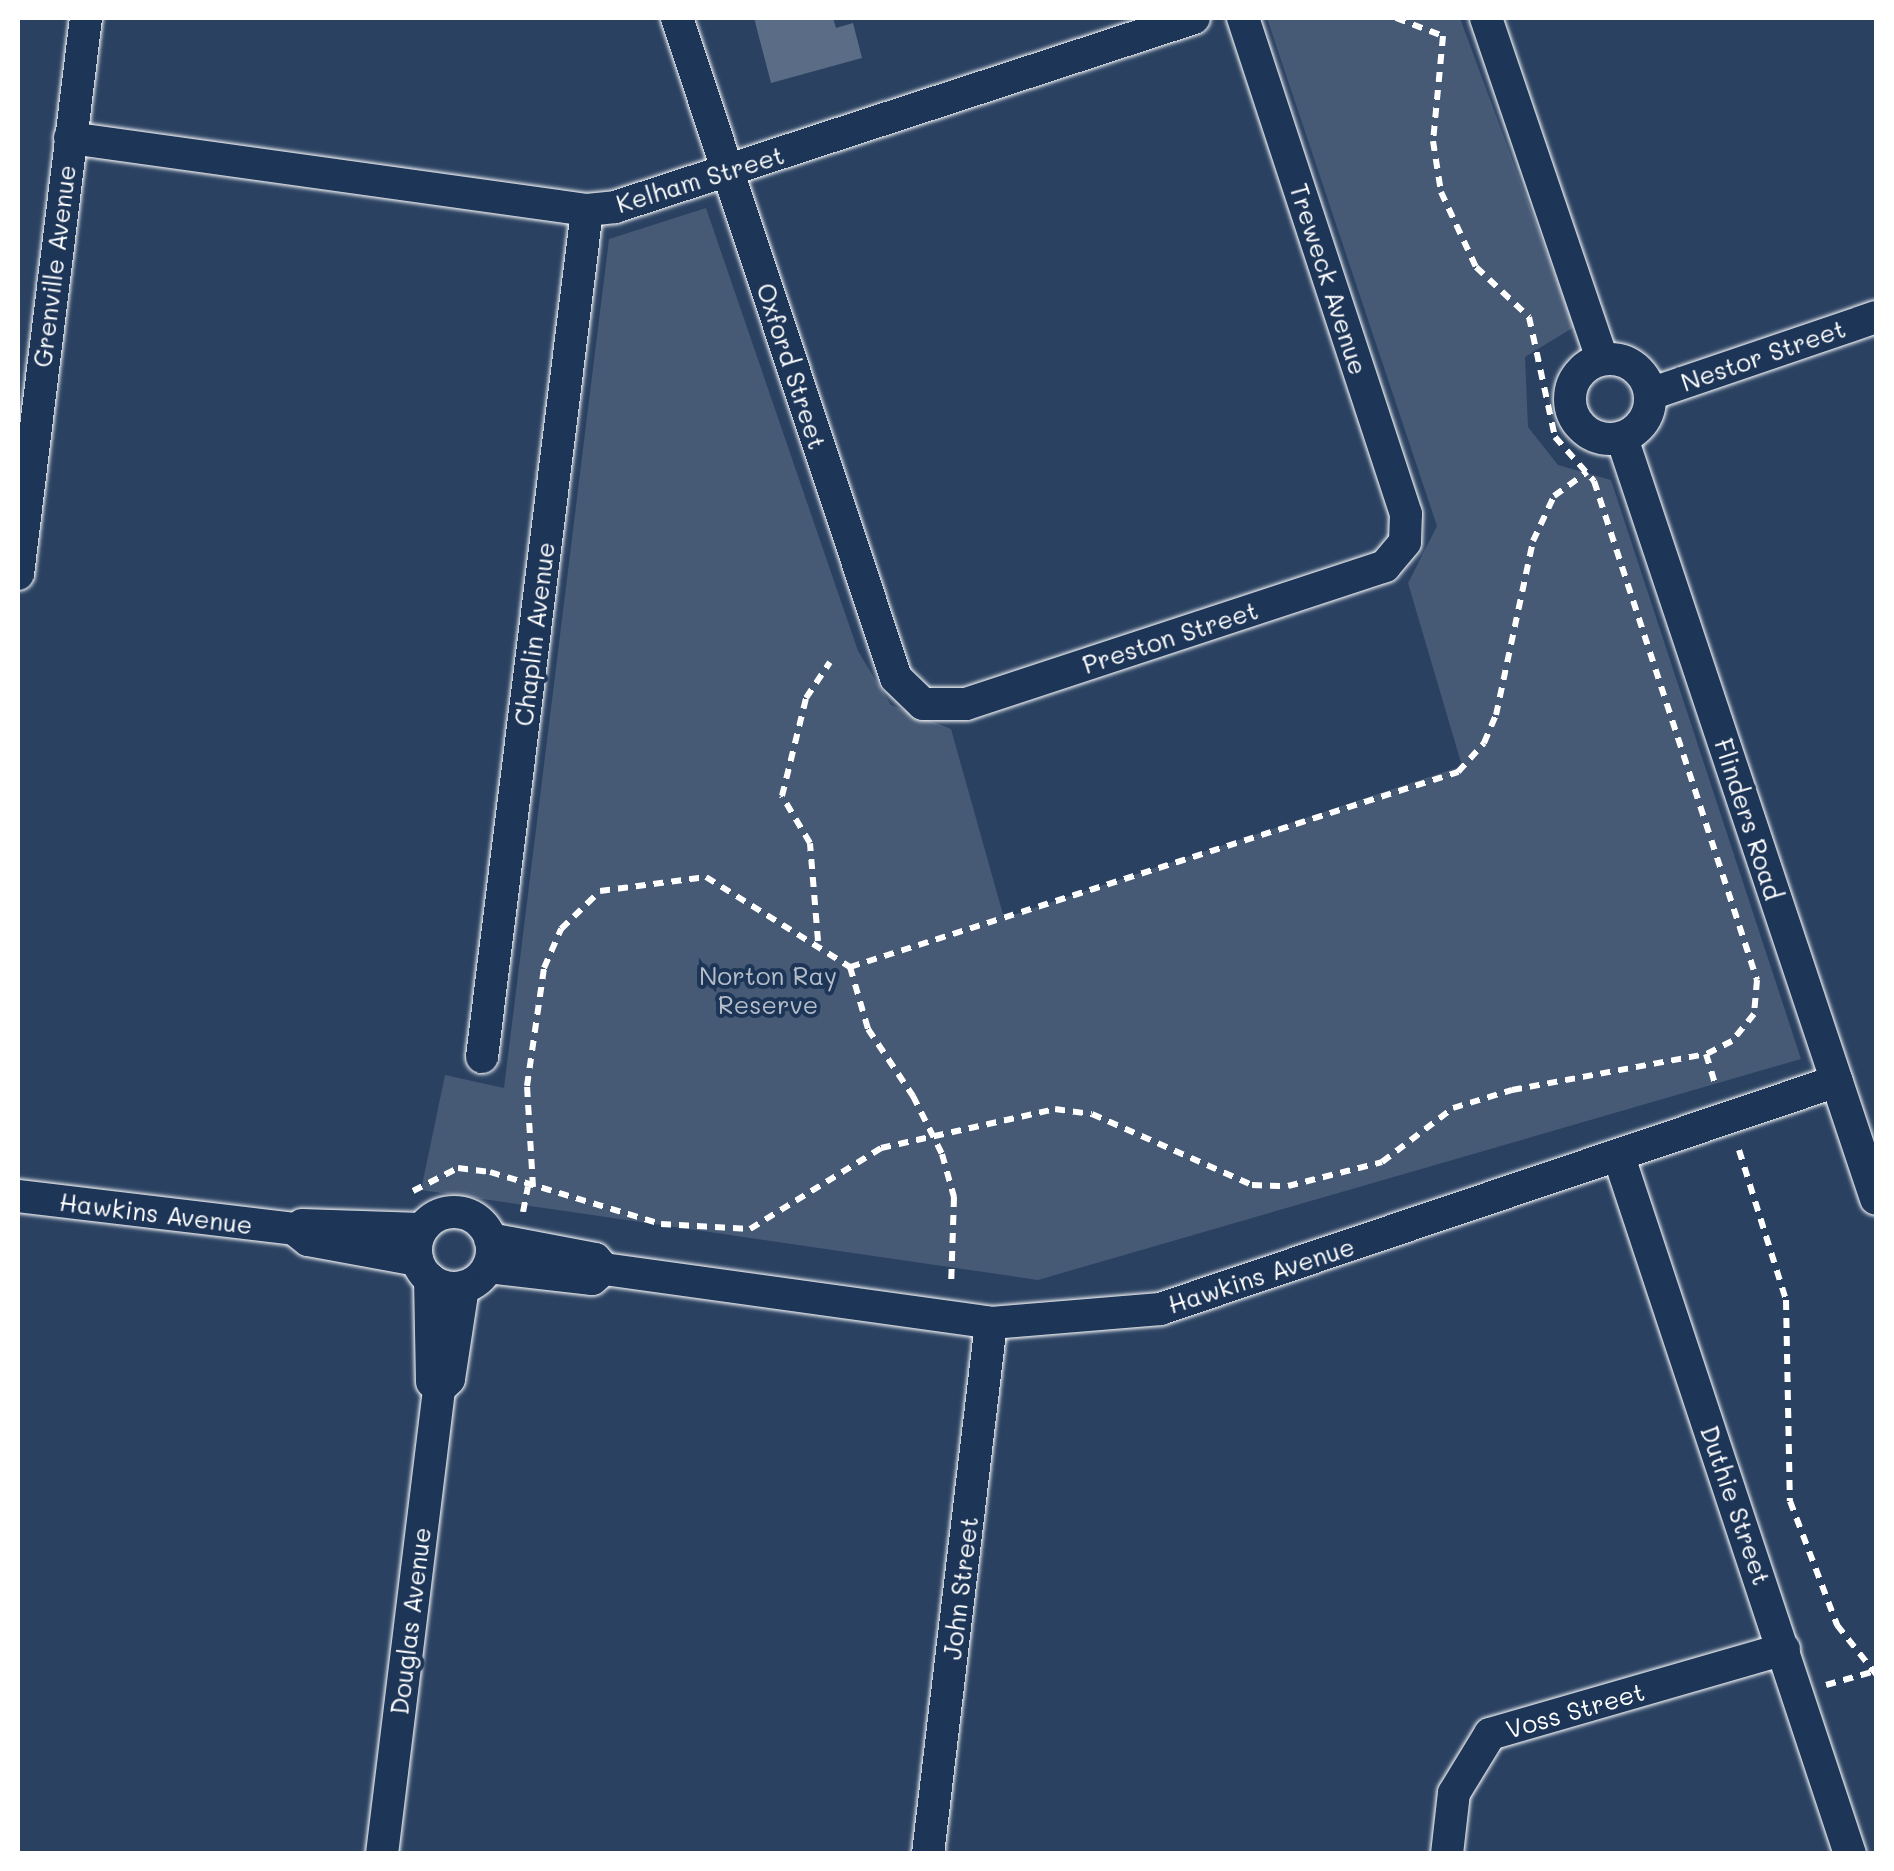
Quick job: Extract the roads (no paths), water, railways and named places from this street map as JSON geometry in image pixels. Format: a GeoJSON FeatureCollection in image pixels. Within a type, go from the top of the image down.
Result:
{"type":"FeatureCollection","features":[{"type":"Feature","properties":{"kind":"street","name":"Grenville Avenue"},"geometry":{"type":"LineString","coordinates":[[18,574],[86,18]]}},
{"type":"Feature","properties":{"kind":"street","name":"Oxford Street"},"geometry":{"type":"LineString","coordinates":[[677,18],[896,678],[923,704]]}},
{"type":"Feature","properties":{"kind":"street","name":"Kelham Street"},"geometry":{"type":"LineString","coordinates":[[70,138],[586,210],[728,172],[1194,18]]}},
{"type":"Feature","properties":{"kind":"street","name":"Treweck Avenue"},"geometry":{"type":"LineString","coordinates":[[1243,18],[1406,514],[1405,542]]}},
{"type":"Feature","properties":{"kind":"street"},"geometry":{"type":"LineString","coordinates":[[1486,18],[1602,360]]}},
{"type":"Feature","properties":{"kind":"street","name":"Chaplin Avenue"},"geometry":{"type":"LineString","coordinates":[[482,1057],[586,210]]}},
{"type":"Feature","properties":{"kind":"street","name":"Nestor Street"},"geometry":{"type":"LineString","coordinates":[[1650,394],[1876,317]]}},
{"type":"Feature","properties":{"kind":"street"},"geometry":{"type":"LineString","coordinates":[[1602,360],[1621,360],[1640,372],[1650,394],[1645,419],[1622,438],[1591,436],[1576,423],[1569,403],[1572,382],[1602,360]]}},
{"type":"Feature","properties":{"kind":"street","name":"Flinders Road"},"geometry":{"type":"LineString","coordinates":[[1622,438],[1876,1199]]}},
{"type":"Feature","properties":{"kind":"street","name":"Preston Street"},"geometry":{"type":"LineString","coordinates":[[923,704],[966,704],[1386,566],[1405,542]]}},
{"type":"Feature","properties":{"kind":"street","name":"Hawkins Avenue"},"geometry":{"type":"LineString","coordinates":[[18,1196],[294,1230],[308,1240],[480,1264],[596,1259],[604,1269],[991,1324],[1160,1309],[1836,1081]]}},
{"type":"Feature","properties":{"kind":"street","name":"Duthie Street"},"geometry":{"type":"LineString","coordinates":[[1618,1157],[1850,1854]]}},
{"type":"Feature","properties":{"kind":"street"},"geometry":{"type":"LineString","coordinates":[[422,1256],[436,1216],[464,1212],[481,1222],[480,1264]]}},
{"type":"Feature","properties":{"kind":"street","name":"Douglas Avenue"},"geometry":{"type":"LineString","coordinates":[[422,1256],[430,1380],[439,1389]]}},
{"type":"Feature","properties":{"kind":"street","name":"Douglas Avenue"},"geometry":{"type":"LineString","coordinates":[[382,1854],[439,1389],[449,1379],[480,1264]]}},
{"type":"Feature","properties":{"kind":"street","name":"John Street"},"geometry":{"type":"LineString","coordinates":[[928,1854],[991,1324]]}},
{"type":"Feature","properties":{"kind":"street","name":"Voss Street"},"geometry":{"type":"LineString","coordinates":[[1447,1854],[1454,1793],[1490,1734],[1784,1649]]}},
{"type":"Feature","properties":{"kind":"park label","name":"Norton Ray Reserve"},"geometry":{"type":"Point","coordinates":[768,990]}}]}
